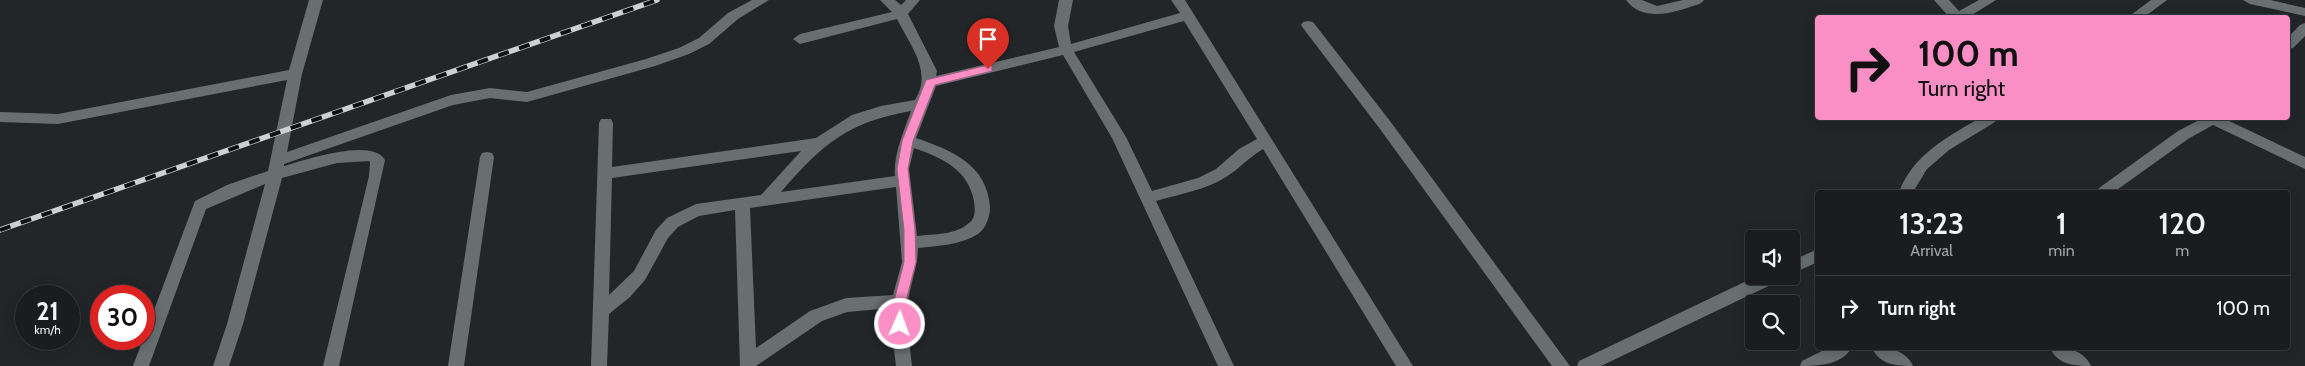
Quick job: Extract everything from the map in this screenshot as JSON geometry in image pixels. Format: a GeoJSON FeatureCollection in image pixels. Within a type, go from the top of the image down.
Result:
{"type":"FeatureCollection","features":[{"type":"Feature","properties":{"kind":"street"},"geometry":{"type":"LineString","coordinates":[[221,366],[235,324],[276,168],[295,74],[316,0]]}},
{"type":"Feature","properties":{"kind":"street"},"geometry":{"type":"LineString","coordinates":[[141,366],[200,206],[210,198],[276,168],[451,100],[490,93],[527,97],[650,63],[684,51],[704,41],[733,16],[759,0]]}},
{"type":"Feature","properties":{"kind":"street"},"geometry":{"type":"LineString","coordinates":[[887,0],[901,12],[930,71],[928,91],[920,104],[908,141],[902,169],[910,243],[910,262],[900,301],[904,366]]}},
{"type":"Feature","properties":{"kind":"street"},"geometry":{"type":"LineString","coordinates":[[800,39],[882,20],[901,12],[913,0]]}},
{"type":"Feature","properties":{"kind":"street"},"geometry":{"type":"LineString","coordinates":[[1066,0],[1061,26],[1066,50],[1119,137],[1226,366]]}},
{"type":"Feature","properties":{"kind":"street"},"geometry":{"type":"LineString","coordinates":[[1178,0],[1405,366]]}},
{"type":"Feature","properties":{"kind":"street"},"geometry":{"type":"LineString","coordinates":[[1633,0],[1653,11],[1662,11],[1697,0]]}},
{"type":"Feature","properties":{"kind":"street"},"geometry":{"type":"LineString","coordinates":[[1941,0],[1955,15]]}},
{"type":"Feature","properties":{"kind":"street"},"geometry":{"type":"LineString","coordinates":[[1961,15],[1989,0]]}},
{"type":"Feature","properties":{"kind":"street"},"geometry":{"type":"LineString","coordinates":[[2138,15],[2160,0]]}},
{"type":"Feature","properties":{"kind":"street"},"geometry":{"type":"LineString","coordinates":[[2250,0],[2305,12]]}},
{"type":"Feature","properties":{"kind":"street"},"geometry":{"type":"LineString","coordinates":[[930,82],[1066,50],[1189,15]]}},
{"type":"Feature","properties":{"kind":"street"},"geometry":{"type":"LineString","coordinates":[[1308,25],[1385,125],[1562,366]]}},
{"type":"Feature","properties":{"kind":"street"},"geometry":{"type":"LineString","coordinates":[[2290,43],[2305,28]]}},
{"type":"Feature","properties":{"kind":"street"},"geometry":{"type":"LineString","coordinates":[[0,117],[58,119],[295,74]]}},
{"type":"Feature","properties":{"kind":"street"},"geometry":{"type":"LineString","coordinates":[[765,201],[803,156],[838,129],[873,114],[920,104]]}},
{"type":"Feature","properties":{"kind":"street"},"geometry":{"type":"LineString","coordinates":[[1907,190],[1922,164],[1944,146],[1987,120]]}},
{"type":"Feature","properties":{"kind":"street"},"geometry":{"type":"LineString","coordinates":[[2107,190],[2183,135],[2209,120]]}},
{"type":"Feature","properties":{"kind":"street"},"geometry":{"type":"LineString","coordinates":[[2217,120],[2305,163]]}},
{"type":"Feature","properties":{"kind":"street"},"geometry":{"type":"LineString","coordinates":[[599,366],[606,123]]}},
{"type":"Feature","properties":{"kind":"street"},"geometry":{"type":"LineString","coordinates":[[908,141],[959,160],[973,176],[981,198],[982,218],[971,230],[954,236],[910,243]]}},
{"type":"Feature","properties":{"kind":"street"},"geometry":{"type":"LineString","coordinates":[[1146,198],[1202,182],[1221,173],[1244,153],[1266,141]]}},
{"type":"Feature","properties":{"kind":"street"},"geometry":{"type":"LineString","coordinates":[[604,174],[817,144]]}},
{"type":"Feature","properties":{"kind":"street"},"geometry":{"type":"LineString","coordinates":[[276,168],[344,157],[370,156],[378,160],[331,366]]}},
{"type":"Feature","properties":{"kind":"street"},"geometry":{"type":"LineString","coordinates":[[456,366],[487,157]]}},
{"type":"Feature","properties":{"kind":"street"},"geometry":{"type":"LineString","coordinates":[[602,310],[621,296],[644,270],[660,234],[670,223],[696,210],[904,180]]}},
{"type":"Feature","properties":{"kind":"street"},"geometry":{"type":"LineString","coordinates":[[742,204],[748,364]]}},
{"type":"Feature","properties":{"kind":"street"},"geometry":{"type":"LineString","coordinates":[[1800,264],[1815,256]]}},
{"type":"Feature","properties":{"kind":"street"},"geometry":{"type":"LineString","coordinates":[[1585,366],[1754,285]]}},
{"type":"Feature","properties":{"kind":"street"},"geometry":{"type":"LineString","coordinates":[[748,364],[816,316],[846,305],[900,301]]}},
{"type":"Feature","properties":{"kind":"street"},"geometry":{"type":"LineString","coordinates":[[1808,366],[1838,350]]}},
{"type":"Feature","properties":{"kind":"street"},"geometry":{"type":"LineString","coordinates":[[1883,350],[1905,366]]}},
{"type":"Feature","properties":{"kind":"street"},"geometry":{"type":"LineString","coordinates":[[2061,350],[2083,366]]}},
{"type":"Feature","properties":{"kind":"railway"},"geometry":{"type":"LineString","coordinates":[[0,230],[657,0]]}},
{"type":"Feature","properties":{"kind":"route"},"geometry":{"type":"LineString","coordinates":[[900,324],[900,301],[910,262],[910,230],[902,169],[908,141],[920,104],[928,91],[930,82],[988,69]]}}]}
